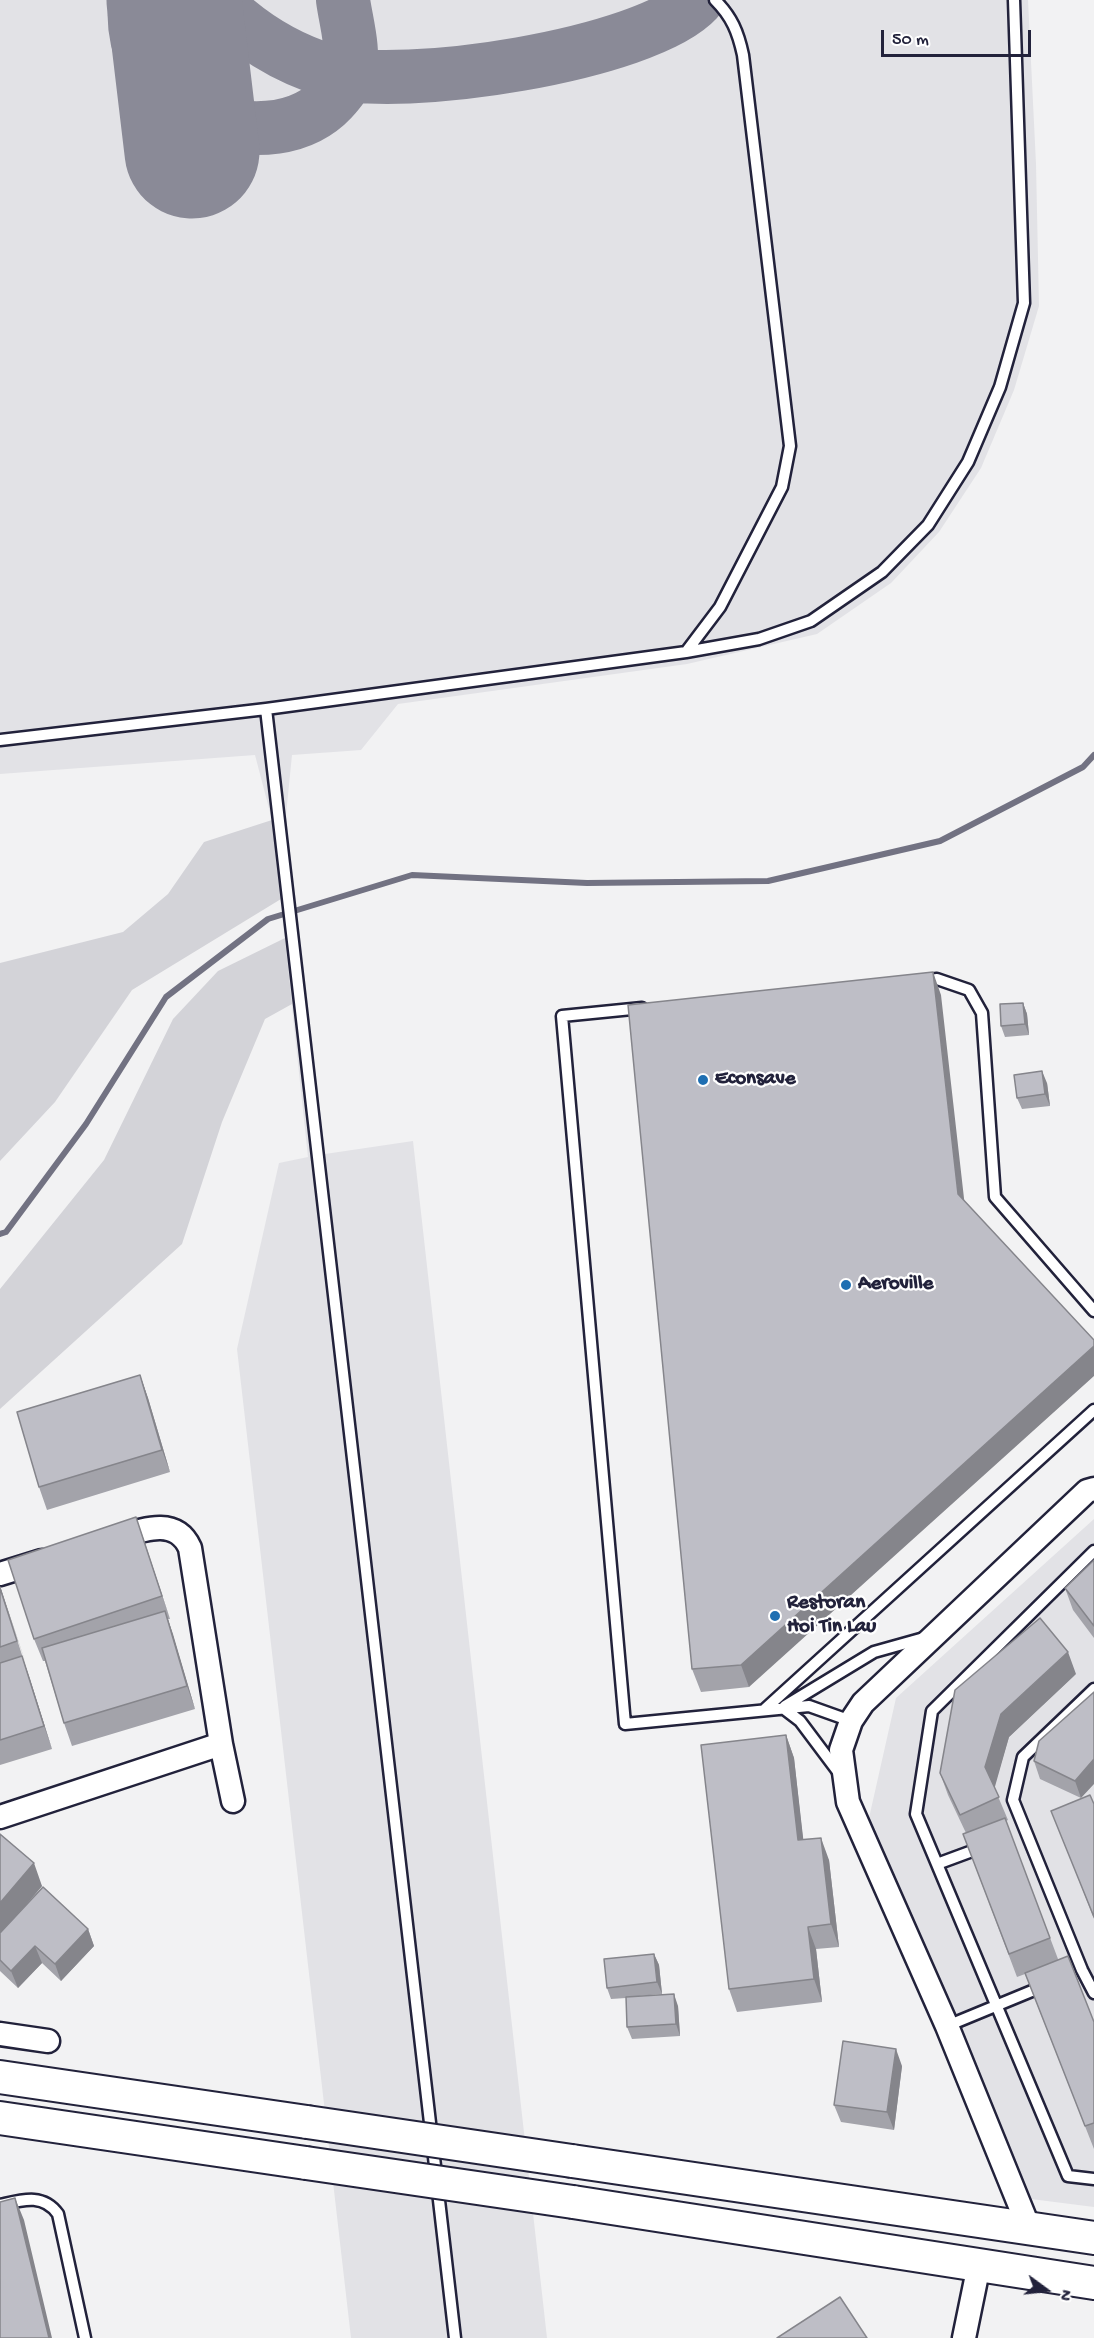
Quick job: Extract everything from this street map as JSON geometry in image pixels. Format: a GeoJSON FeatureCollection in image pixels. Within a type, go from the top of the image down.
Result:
{"type":"FeatureCollection","features":[{"type":"Feature","properties":{"kind":"main road"},"geometry":{"type":"LineString","coordinates":[[0,2077],[1094,2238]]}},
{"type":"Feature","properties":{"kind":"main road"},"geometry":{"type":"LineString","coordinates":[[0,2118],[573,2202],[1094,2283]]}},
{"type":"Feature","properties":{"kind":"street"},"geometry":{"type":"LineString","coordinates":[[1029,2228],[947,2026],[848,1802],[841,1750],[851,1721],[863,1703],[1087,1491],[1094,1490]]}},
{"type":"Feature","properties":{"kind":"street"},"geometry":{"type":"LineString","coordinates":[[88,1547],[154,1527],[177,1532],[186,1539],[190,1548],[221,1744],[233,1801]]}},
{"type":"Feature","properties":{"kind":"street"},"geometry":{"type":"LineString","coordinates":[[0,1574],[66,1554]]}},
{"type":"Feature","properties":{"kind":"street"},"geometry":{"type":"LineString","coordinates":[[0,1817],[221,1744]]}},
{"type":"Feature","properties":{"kind":"street"},"geometry":{"type":"LineString","coordinates":[[0,2034],[48,2041]]}},
{"type":"Feature","properties":{"kind":"street"},"geometry":{"type":"LineString","coordinates":[[964,2338],[979,2265]]}},
{"type":"Feature","properties":{"kind":"lane"},"geometry":{"type":"LineString","coordinates":[[686,652],[720,607],[782,487],[790,446],[743,56],[738,33],[729,15],[715,0]]}},
{"type":"Feature","properties":{"kind":"lane"},"geometry":{"type":"LineString","coordinates":[[0,740],[266,709],[686,652],[759,639],[811,621],[882,572],[928,525],[968,462],[1000,387],[1024,303],[1014,0]]}},
{"type":"Feature","properties":{"kind":"lane"},"geometry":{"type":"LineString","coordinates":[[266,709],[455,2338]]}},
{"type":"Feature","properties":{"kind":"lane"},"geometry":{"type":"LineString","coordinates":[[914,981],[937,979],[969,990],[982,1013],[995,1197],[1094,1311]]}},
{"type":"Feature","properties":{"kind":"lane"},"geometry":{"type":"LineString","coordinates":[[654,1007],[562,1016],[625,1724],[808,1706],[851,1721]]}},
{"type":"Feature","properties":{"kind":"lane"},"geometry":{"type":"LineString","coordinates":[[765,1710],[1094,1410]]}},
{"type":"Feature","properties":{"kind":"lane"},"geometry":{"type":"LineString","coordinates":[[1094,1551],[932,1712],[916,1815],[1068,2176],[1094,2179]]}},
{"type":"Feature","properties":{"kind":"lane"},"geometry":{"type":"LineString","coordinates":[[782,1708],[874,1652],[934,1636]]}},
{"type":"Feature","properties":{"kind":"lane"},"geometry":{"type":"LineString","coordinates":[[1094,1689],[1023,1757],[1013,1800],[1071,1974],[1094,1993]]}},
{"type":"Feature","properties":{"kind":"lane"},"geometry":{"type":"LineString","coordinates":[[782,1708],[800,1721],[843,1778]]}},
{"type":"Feature","properties":{"kind":"lane"},"geometry":{"type":"LineString","coordinates":[[1014,1835],[1025,1831]]}},
{"type":"Feature","properties":{"kind":"lane"},"geometry":{"type":"LineString","coordinates":[[937,1864],[992,1843]]}},
{"type":"Feature","properties":{"kind":"lane"},"geometry":{"type":"LineString","coordinates":[[947,2026],[1071,1974]]}},
{"type":"Feature","properties":{"kind":"lane"},"geometry":{"type":"LineString","coordinates":[[0,2205],[36,2199],[53,2206],[58,2214],[85,2338]]}},
{"type":"Feature","properties":{"kind":"shaded area"},"geometry":{"type":"Polygon","coordinates":[[[0,0],[1028,0],[1036,164],[1039,306],[1014,390],[981,468],[939,532],[891,583],[817,634],[687,664],[398,704],[361,750],[292,755],[286,815],[325,1154],[413,1141],[547,2338],[351,2338],[237,1349],[279,1163],[308,1157],[272,820],[255,755],[0,774],[0,0]]]}},
{"type":"Feature","properties":{"kind":"shaded area"},"geometry":{"type":"Polygon","coordinates":[[[272,820],[281,899],[132,990],[55,1102],[0,1161],[0,963],[123,932],[168,894],[204,842],[272,820]]]}},
{"type":"Feature","properties":{"kind":"shaded area"},"geometry":{"type":"Polygon","coordinates":[[[285,938],[292,1004],[265,1019],[222,1122],[182,1244],[0,1409],[0,1289],[104,1160],[173,1019],[218,971],[285,938]]]}},
{"type":"Feature","properties":{"kind":"shaded area"},"geometry":{"type":"Polygon","coordinates":[[[1094,1519],[1094,2207],[1031,2199],[869,1818],[896,1698],[1094,1519]]]}},
{"type":"Feature","properties":{"kind":"building","name":"Aeroville"},"geometry":{"type":"Polygon","coordinates":[[[933,972],[958,1194],[1094,1340],[1094,1346],[741,1665],[692,1669],[628,1005],[933,972]]]}},
{"type":"Feature","properties":{"kind":"building"},"geometry":{"type":"Polygon","coordinates":[[[1023,1003],[1025,1024],[1001,1026],[1000,1004],[1023,1003]]]}},
{"type":"Feature","properties":{"kind":"building"},"geometry":{"type":"Polygon","coordinates":[[[1042,1071],[1045,1094],[1017,1098],[1014,1075],[1042,1071]]]}},
{"type":"Feature","properties":{"kind":"building"},"geometry":{"type":"Polygon","coordinates":[[[140,1375],[162,1450],[39,1487],[17,1412],[140,1375]]]}},
{"type":"Feature","properties":{"kind":"building"},"geometry":{"type":"Polygon","coordinates":[[[136,1517],[162,1596],[34,1639],[8,1560],[136,1517]]]}},
{"type":"Feature","properties":{"kind":"building"},"geometry":{"type":"Polygon","coordinates":[[[1094,1560],[1094,1626],[1065,1588],[1094,1560]]]}},
{"type":"Feature","properties":{"kind":"building"},"geometry":{"type":"Polygon","coordinates":[[[0,1588],[17,1641],[0,1647],[0,1588]]]}},
{"type":"Feature","properties":{"kind":"building"},"geometry":{"type":"Polygon","coordinates":[[[165,1611],[187,1686],[64,1723],[42,1648],[165,1611]]]}},
{"type":"Feature","properties":{"kind":"building"},"geometry":{"type":"Polygon","coordinates":[[[1040,1618],[1068,1652],[1001,1714],[985,1767],[999,1797],[960,1815],[940,1773],[955,1690],[1040,1618]]]}},
{"type":"Feature","properties":{"kind":"building"},"geometry":{"type":"Polygon","coordinates":[[[22,1656],[44,1726],[0,1740],[0,1663],[22,1656]]]}},
{"type":"Feature","properties":{"kind":"building"},"geometry":{"type":"Polygon","coordinates":[[[1094,1692],[1094,1759],[1075,1781],[1034,1761],[1039,1741],[1094,1692]]]}},
{"type":"Feature","properties":{"kind":"building"},"geometry":{"type":"Polygon","coordinates":[[[786,1735],[798,1840],[821,1838],[831,1924],[808,1927],[814,1979],[729,1989],[701,1745],[786,1735]]]}},
{"type":"Feature","properties":{"kind":"building"},"geometry":{"type":"Polygon","coordinates":[[[1090,1795],[1094,1804],[1094,1917],[1051,1811],[1090,1795]]]}},
{"type":"Feature","properties":{"kind":"building"},"geometry":{"type":"Polygon","coordinates":[[[1005,1818],[1050,1938],[1009,1954],[963,1834],[1005,1818]]]}},
{"type":"Feature","properties":{"kind":"building"},"geometry":{"type":"Polygon","coordinates":[[[0,1834],[34,1863],[0,1903],[0,1834]]]}},
{"type":"Feature","properties":{"kind":"building"},"geometry":{"type":"Polygon","coordinates":[[[43,1887],[88,1929],[55,1964],[35,1946],[11,1971],[0,1960],[0,1933],[43,1887]]]}},
{"type":"Feature","properties":{"kind":"building"},"geometry":{"type":"Polygon","coordinates":[[[654,1954],[657,1982],[607,1988],[604,1959],[654,1954]]]}},
{"type":"Feature","properties":{"kind":"building"},"geometry":{"type":"Polygon","coordinates":[[[1068,1956],[1094,2022],[1094,2123],[1085,2126],[1025,1973],[1068,1956]]]}},
{"type":"Feature","properties":{"kind":"building"},"geometry":{"type":"Polygon","coordinates":[[[674,1994],[676,2024],[627,2027],[626,1997],[674,1994]]]}},
{"type":"Feature","properties":{"kind":"building"},"geometry":{"type":"Polygon","coordinates":[[[843,2041],[896,2049],[887,2112],[834,2105],[843,2041]]]}},
{"type":"Feature","properties":{"kind":"building"},"geometry":{"type":"Polygon","coordinates":[[[15,2198],[49,2338],[0,2338],[0,2202],[15,2198]]]}},
{"type":"Feature","properties":{"kind":"building"},"geometry":{"type":"Polygon","coordinates":[[[840,2297],[867,2338],[777,2338],[840,2297]]]}},
{"type":"Feature","properties":{"kind":"waterway"},"geometry":{"type":"LineString","coordinates":[[0,1234],[6,1232],[86,1124],[166,997],[268,919],[412,875],[587,883],[768,881],[940,841],[1083,767],[1094,755]]}},
{"type":"Feature","properties":{"kind":"taxiway"},"geometry":{"type":"LineString","coordinates":[[136,0],[136,32],[140,48],[146,65],[163,94],[187,116],[245,128],[276,127],[306,118],[320,110],[342,87],[351,64],[343,0]]}},
{"type":"Feature","properties":{"kind":"taxiway"},"geometry":{"type":"LineString","coordinates":[[214,0],[253,34],[296,59],[329,71],[363,76],[409,76],[463,72],[520,64],[577,52],[628,37],[669,20],[697,0]]}},
{"type":"Feature","properties":{"kind":"runway"},"geometry":{"type":"LineString","coordinates":[[174,0],[192,151]]}},
{"type":"Feature","properties":{"kind":"place","name":"Econsave"},"geometry":{"type":"Point","coordinates":[703,1080]}},
{"type":"Feature","properties":{"kind":"place","name":"Aeroville"},"geometry":{"type":"Point","coordinates":[846,1285]}},
{"type":"Feature","properties":{"kind":"place","name":"Restoran Hoi Tin Lau"},"geometry":{"type":"Point","coordinates":[775,1616]}}]}
